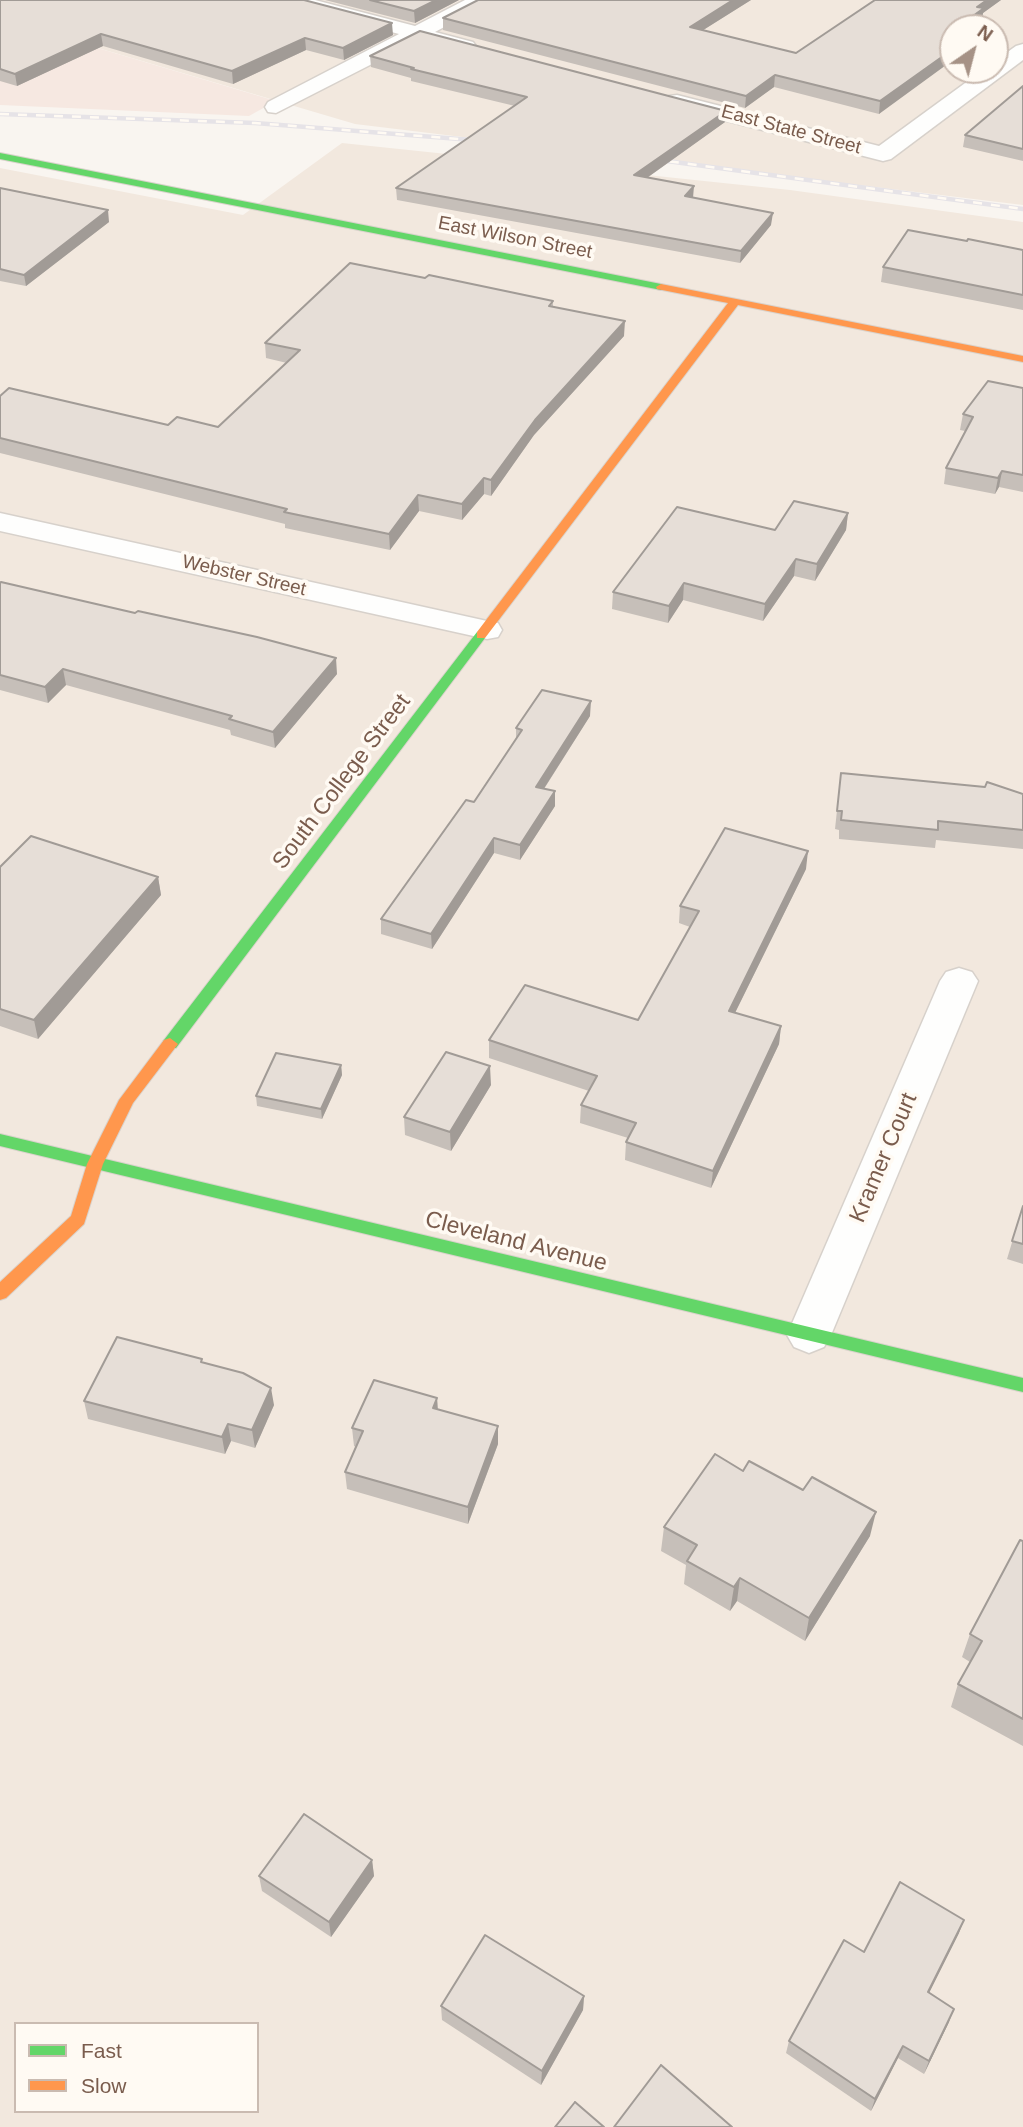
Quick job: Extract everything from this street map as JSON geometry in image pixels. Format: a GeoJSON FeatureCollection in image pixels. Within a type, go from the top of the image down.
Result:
{"type":"FeatureCollection","features":[{"type":"Feature","properties":{"kind":"street"},"geometry":{"type":"LineString","coordinates":[[292,0],[480,49]]}},
{"type":"Feature","properties":{"kind":"street"},"geometry":{"type":"LineString","coordinates":[[276,107],[480,0]]}},
{"type":"Feature","properties":{"kind":"street","name":"East State Street"},"geometry":{"type":"LineString","coordinates":[[654,95],[883,154],[1023,50]]}},
{"type":"Feature","properties":{"kind":"street","name":"East Wilson Street"},"geometry":{"type":"LineString","coordinates":[[0,156],[1023,359]]}},
{"type":"Feature","properties":{"kind":"street","name":"South College Street"},"geometry":{"type":"LineString","coordinates":[[0,1293],[78,1219],[95,1164],[127,1100],[488,630],[734,303]]}},
{"type":"Feature","properties":{"kind":"street","name":"Webster Street"},"geometry":{"type":"LineString","coordinates":[[0,522],[488,630]]}},
{"type":"Feature","properties":{"kind":"street","name":"Kramer Court"},"geometry":{"type":"LineString","coordinates":[[809,1335],[959,981]]}},
{"type":"Feature","properties":{"kind":"street","name":"Cleveland Avenue"},"geometry":{"type":"LineString","coordinates":[[0,1140],[1023,1385]]}},
{"type":"Feature","properties":{"kind":"shaded area"},"geometry":{"type":"Polygon","coordinates":[[[0,0],[1023,0],[1023,205],[355,124],[0,19],[0,0]]]}},
{"type":"Feature","properties":{"kind":"shaded area"},"geometry":{"type":"Polygon","coordinates":[[[0,19],[276,101],[249,116],[0,105],[0,19]]]}},
{"type":"Feature","properties":{"kind":"shaded area"},"geometry":{"type":"Polygon","coordinates":[[[342,143],[790,190],[1023,222],[1023,2127],[0,2127],[0,168],[243,215],[342,143]]]}},
{"type":"Feature","properties":{"kind":"building"},"geometry":{"type":"Polygon","coordinates":[[[0,0],[304,0],[392,23],[343,48],[305,38],[232,71],[101,34],[15,74],[0,69],[0,0]]]}},
{"type":"Feature","properties":{"kind":"building"},"geometry":{"type":"Polygon","coordinates":[[[370,0],[436,0],[414,11],[370,0]]]}},
{"type":"Feature","properties":{"kind":"building"},"geometry":{"type":"Polygon","coordinates":[[[478,0],[733,0],[690,27],[796,53],[875,0],[987,0],[977,7],[984,8],[976,14],[939,14],[939,59],[880,101],[775,75],[746,96],[443,18],[478,0]]]}},
{"type":"Feature","properties":{"kind":"building"},"geometry":{"type":"Polygon","coordinates":[[[420,31],[726,111],[634,175],[694,186],[685,196],[773,213],[741,251],[396,188],[527,97],[411,69],[414,68],[370,56],[420,31]]]}},
{"type":"Feature","properties":{"kind":"building"},"geometry":{"type":"Polygon","coordinates":[[[1023,86],[1023,149],[965,135],[1023,86]]]}},
{"type":"Feature","properties":{"kind":"building"},"geometry":{"type":"Polygon","coordinates":[[[0,188],[108,210],[24,275],[0,269],[0,188]]]}},
{"type":"Feature","properties":{"kind":"building"},"geometry":{"type":"Polygon","coordinates":[[[908,230],[1023,250],[1023,295],[883,267],[908,230]]]}},
{"type":"Feature","properties":{"kind":"building"},"geometry":{"type":"Polygon","coordinates":[[[350,263],[425,278],[429,275],[553,301],[549,306],[625,321],[535,420],[491,480],[484,478],[462,504],[418,495],[389,534],[284,512],[287,509],[0,438],[0,396],[9,388],[168,425],[177,417],[218,427],[300,350],[265,343],[350,263]]]}},
{"type":"Feature","properties":{"kind":"building"},"geometry":{"type":"Polygon","coordinates":[[[988,381],[1023,388],[1023,475],[1002,471],[998,478],[946,468],[973,417],[963,414],[988,381]]]}},
{"type":"Feature","properties":{"kind":"building"},"geometry":{"type":"Polygon","coordinates":[[[794,501],[848,513],[817,564],[796,559],[765,604],[684,583],[669,606],[613,592],[677,507],[775,530],[794,501]]]}},
{"type":"Feature","properties":{"kind":"building"},"geometry":{"type":"Polygon","coordinates":[[[1,582],[135,613],[138,611],[257,637],[336,658],[273,732],[229,719],[232,716],[63,669],[45,687],[0,675],[1,582]]]}},
{"type":"Feature","properties":{"kind":"building"},"geometry":{"type":"Polygon","coordinates":[[[542,690],[591,701],[536,787],[555,791],[520,845],[494,838],[431,934],[381,919],[466,800],[474,802],[522,730],[516,728],[542,690]]]}},
{"type":"Feature","properties":{"kind":"building"},"geometry":{"type":"Polygon","coordinates":[[[841,773],[985,787],[987,782],[1023,794],[1023,830],[938,821],[938,830],[841,820],[842,811],[837,811],[841,773]]]}},
{"type":"Feature","properties":{"kind":"building"},"geometry":{"type":"Polygon","coordinates":[[[725,828],[808,851],[729,1011],[781,1026],[713,1171],[626,1142],[636,1123],[581,1105],[597,1076],[489,1040],[525,985],[638,1020],[699,911],[680,906],[725,828]]]}},
{"type":"Feature","properties":{"kind":"building"},"geometry":{"type":"Polygon","coordinates":[[[31,836],[158,877],[34,1020],[0,1009],[0,867],[31,836]]]}},
{"type":"Feature","properties":{"kind":"building"},"geometry":{"type":"Polygon","coordinates":[[[446,1052],[490,1066],[450,1132],[404,1117],[446,1052]]]}},
{"type":"Feature","properties":{"kind":"building"},"geometry":{"type":"Polygon","coordinates":[[[276,1053],[341,1065],[321,1109],[256,1096],[276,1053]]]}},
{"type":"Feature","properties":{"kind":"building"},"geometry":{"type":"Polygon","coordinates":[[[1023,1206],[1023,1244],[1012,1241],[1023,1206]]]}},
{"type":"Feature","properties":{"kind":"building"},"geometry":{"type":"Polygon","coordinates":[[[117,1337],[202,1359],[201,1362],[243,1373],[271,1388],[252,1430],[228,1424],[222,1437],[84,1401],[117,1337]]]}},
{"type":"Feature","properties":{"kind":"building"},"geometry":{"type":"Polygon","coordinates":[[[374,1380],[437,1398],[433,1408],[498,1426],[468,1507],[345,1472],[363,1431],[352,1428],[374,1380]]]}},
{"type":"Feature","properties":{"kind":"building"},"geometry":{"type":"Polygon","coordinates":[[[715,1454],[743,1471],[749,1461],[803,1490],[812,1477],[876,1512],[809,1618],[740,1578],[734,1587],[687,1561],[697,1545],[664,1527],[715,1454]]]}},
{"type":"Feature","properties":{"kind":"building"},"geometry":{"type":"Polygon","coordinates":[[[1020,1540],[1023,1541],[1023,1719],[958,1684],[982,1641],[970,1634],[1020,1540]]]}},
{"type":"Feature","properties":{"kind":"building"},"geometry":{"type":"Polygon","coordinates":[[[304,1814],[372,1860],[329,1922],[259,1876],[304,1814]]]}},
{"type":"Feature","properties":{"kind":"building"},"geometry":{"type":"Polygon","coordinates":[[[900,1882],[964,1920],[928,1992],[954,2009],[929,2061],[903,2046],[875,2099],[789,2041],[844,1940],[864,1952],[900,1882]]]}},
{"type":"Feature","properties":{"kind":"building"},"geometry":{"type":"Polygon","coordinates":[[[485,1935],[584,1996],[542,2071],[441,2006],[485,1935]]]}},
{"type":"Feature","properties":{"kind":"building"},"geometry":{"type":"Polygon","coordinates":[[[661,2065],[732,2127],[614,2127],[661,2065]]]}},
{"type":"Feature","properties":{"kind":"building"},"geometry":{"type":"Polygon","coordinates":[[[575,2102],[604,2127],[555,2127],[575,2102]]]}},
{"type":"Feature","properties":{"kind":"railway"},"geometry":{"type":"LineString","coordinates":[[0,114],[255,123],[485,141]]}},
{"type":"Feature","properties":{"kind":"railway"},"geometry":{"type":"LineString","coordinates":[[652,159],[1023,209]]}},
{"type":"Feature","properties":{"kind":"traffic: fast"},"geometry":{"type":"LineString","coordinates":[[0,156],[661,287]]}},
{"type":"Feature","properties":{"kind":"traffic: fast"},"geometry":{"type":"LineString","coordinates":[[170,1044],[481,635]]}},
{"type":"Feature","properties":{"kind":"traffic: fast"},"geometry":{"type":"LineString","coordinates":[[0,1140],[1023,1385]]}},
{"type":"Feature","properties":{"kind":"traffic: slow"},"geometry":{"type":"LineString","coordinates":[[661,287],[1023,359]]}},
{"type":"Feature","properties":{"kind":"traffic: slow"},"geometry":{"type":"LineString","coordinates":[[481,635],[734,303]]}},
{"type":"Feature","properties":{"kind":"traffic: slow"},"geometry":{"type":"LineString","coordinates":[[0,1293],[78,1219],[95,1164],[127,1100],[170,1044]]}}]}
